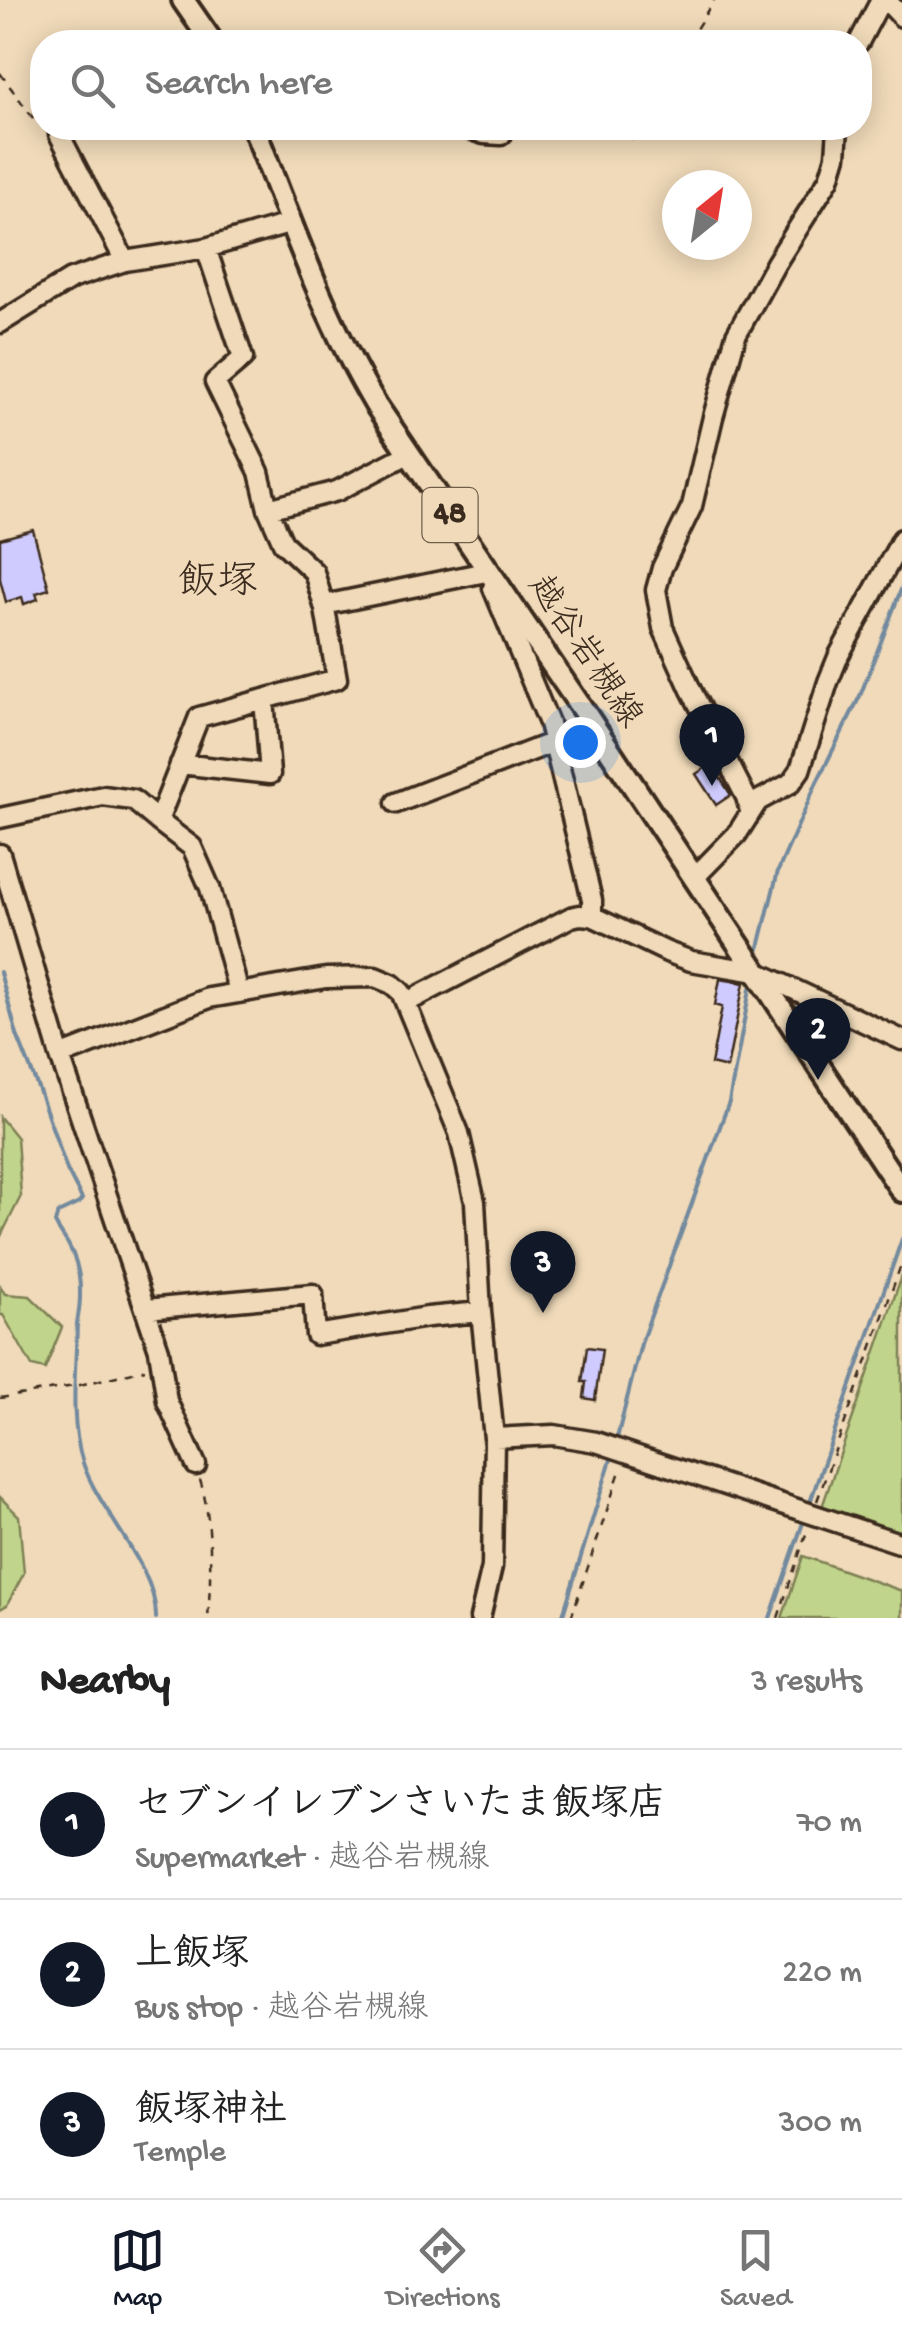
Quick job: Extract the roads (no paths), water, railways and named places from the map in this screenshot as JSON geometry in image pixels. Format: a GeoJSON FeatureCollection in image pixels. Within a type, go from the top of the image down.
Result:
{"type":"FeatureCollection","features":[{"type":"Feature","properties":{"kind":"main road"},"geometry":{"type":"LineString","coordinates":[[183,0],[204,30]]}},
{"type":"Feature","properties":{"kind":"main road","name":"越谷岩槻線"},"geometry":{"type":"LineString","coordinates":[[259,140],[328,318],[350,362],[902,1191]]}},
{"type":"Feature","properties":{"kind":"street"},"geometry":{"type":"LineString","coordinates":[[866,30],[883,0],[902,17]]}},
{"type":"Feature","properties":{"kind":"street"},"geometry":{"type":"LineString","coordinates":[[57,140],[126,261]]}},
{"type":"Feature","properties":{"kind":"street"},"geometry":{"type":"LineString","coordinates":[[750,811],[663,628],[656,590],[662,568],[692,506],[736,335],[829,178],[837,140]]}},
{"type":"Feature","properties":{"kind":"street"},"geometry":{"type":"LineString","coordinates":[[0,323],[72,278],[126,261],[206,248],[292,223]]}},
{"type":"Feature","properties":{"kind":"street"},"geometry":{"type":"LineString","coordinates":[[158,821],[199,717],[337,679],[314,572],[283,544],[268,509],[259,472],[215,382],[244,358],[206,248]]}},
{"type":"Feature","properties":{"kind":"street"},"geometry":{"type":"LineString","coordinates":[[268,509],[337,491],[408,454]]}},
{"type":"Feature","properties":{"kind":"street"},"geometry":{"type":"LineString","coordinates":[[694,877],[737,834],[758,801],[790,783],[800,770],[839,655],[902,539]]}},
{"type":"Feature","properties":{"kind":"street"},"geometry":{"type":"LineString","coordinates":[[324,605],[484,568],[550,723],[592,900],[592,916]]}},
{"type":"Feature","properties":{"kind":"street"},"geometry":{"type":"LineString","coordinates":[[180,764],[270,774],[264,699]]}},
{"type":"Feature","properties":{"kind":"street"},"geometry":{"type":"LineString","coordinates":[[396,803],[554,742]]}},
{"type":"Feature","properties":{"kind":"street"},"geometry":{"type":"LineString","coordinates":[[0,818],[103,796],[133,800],[192,847],[210,888],[239,993]]}},
{"type":"Feature","properties":{"kind":"street"},"geometry":{"type":"LineString","coordinates":[[0,854],[60,1056],[159,1350],[167,1401],[196,1465]]}},
{"type":"Feature","properties":{"kind":"street"},"geometry":{"type":"LineString","coordinates":[[407,1002],[580,914],[691,961],[756,972],[902,1040]]}},
{"type":"Feature","properties":{"kind":"street"},"geometry":{"type":"LineString","coordinates":[[60,1056],[209,998],[326,978],[375,976],[401,992],[459,1133],[475,1202],[494,1438],[492,1567],[480,1618]]}},
{"type":"Feature","properties":{"kind":"street"},"geometry":{"type":"LineString","coordinates":[[146,1309],[313,1294],[316,1335],[481,1312]]}},
{"type":"Feature","properties":{"kind":"street"},"geometry":{"type":"LineString","coordinates":[[494,1438],[554,1435],[596,1442],[902,1544]]}},
{"type":"Feature","properties":{"kind":"waterway"},"geometry":{"type":"LineString","coordinates":[[756,959],[778,871],[860,696],[902,587]]}},
{"type":"Feature","properties":{"kind":"waterway"},"geometry":{"type":"LineString","coordinates":[[0,972],[17,1035],[67,1170],[82,1199],[58,1213],[55,1223],[73,1253],[80,1283],[74,1394],[79,1447],[101,1501],[138,1559],[154,1599],[156,1618]]}},
{"type":"Feature","properties":{"kind":"waterway"},"geometry":{"type":"LineString","coordinates":[[616,1442],[642,1340],[729,1102],[752,978]]}},
{"type":"Feature","properties":{"kind":"waterway"},"geometry":{"type":"LineString","coordinates":[[808,1508],[902,1239]]}},
{"type":"Feature","properties":{"kind":"waterway"},"geometry":{"type":"LineString","coordinates":[[562,1618],[612,1456]]}},
{"type":"Feature","properties":{"kind":"waterway"},"geometry":{"type":"LineString","coordinates":[[770,1618],[805,1517]]}},
{"type":"Feature","properties":{"kind":"place","name":"セブンイレブンさいたま飯塚店"},"geometry":{"type":"Point","coordinates":[712,786]}},
{"type":"Feature","properties":{"kind":"place","name":"上飯塚"},"geometry":{"type":"Point","coordinates":[818,1080]}},
{"type":"Feature","properties":{"kind":"place","name":"飯塚神社"},"geometry":{"type":"Point","coordinates":[543,1313]}},
{"type":"Feature","properties":{"kind":"district","name":"飯塚"},"geometry":{"type":"Point","coordinates":[218,584]}}]}
